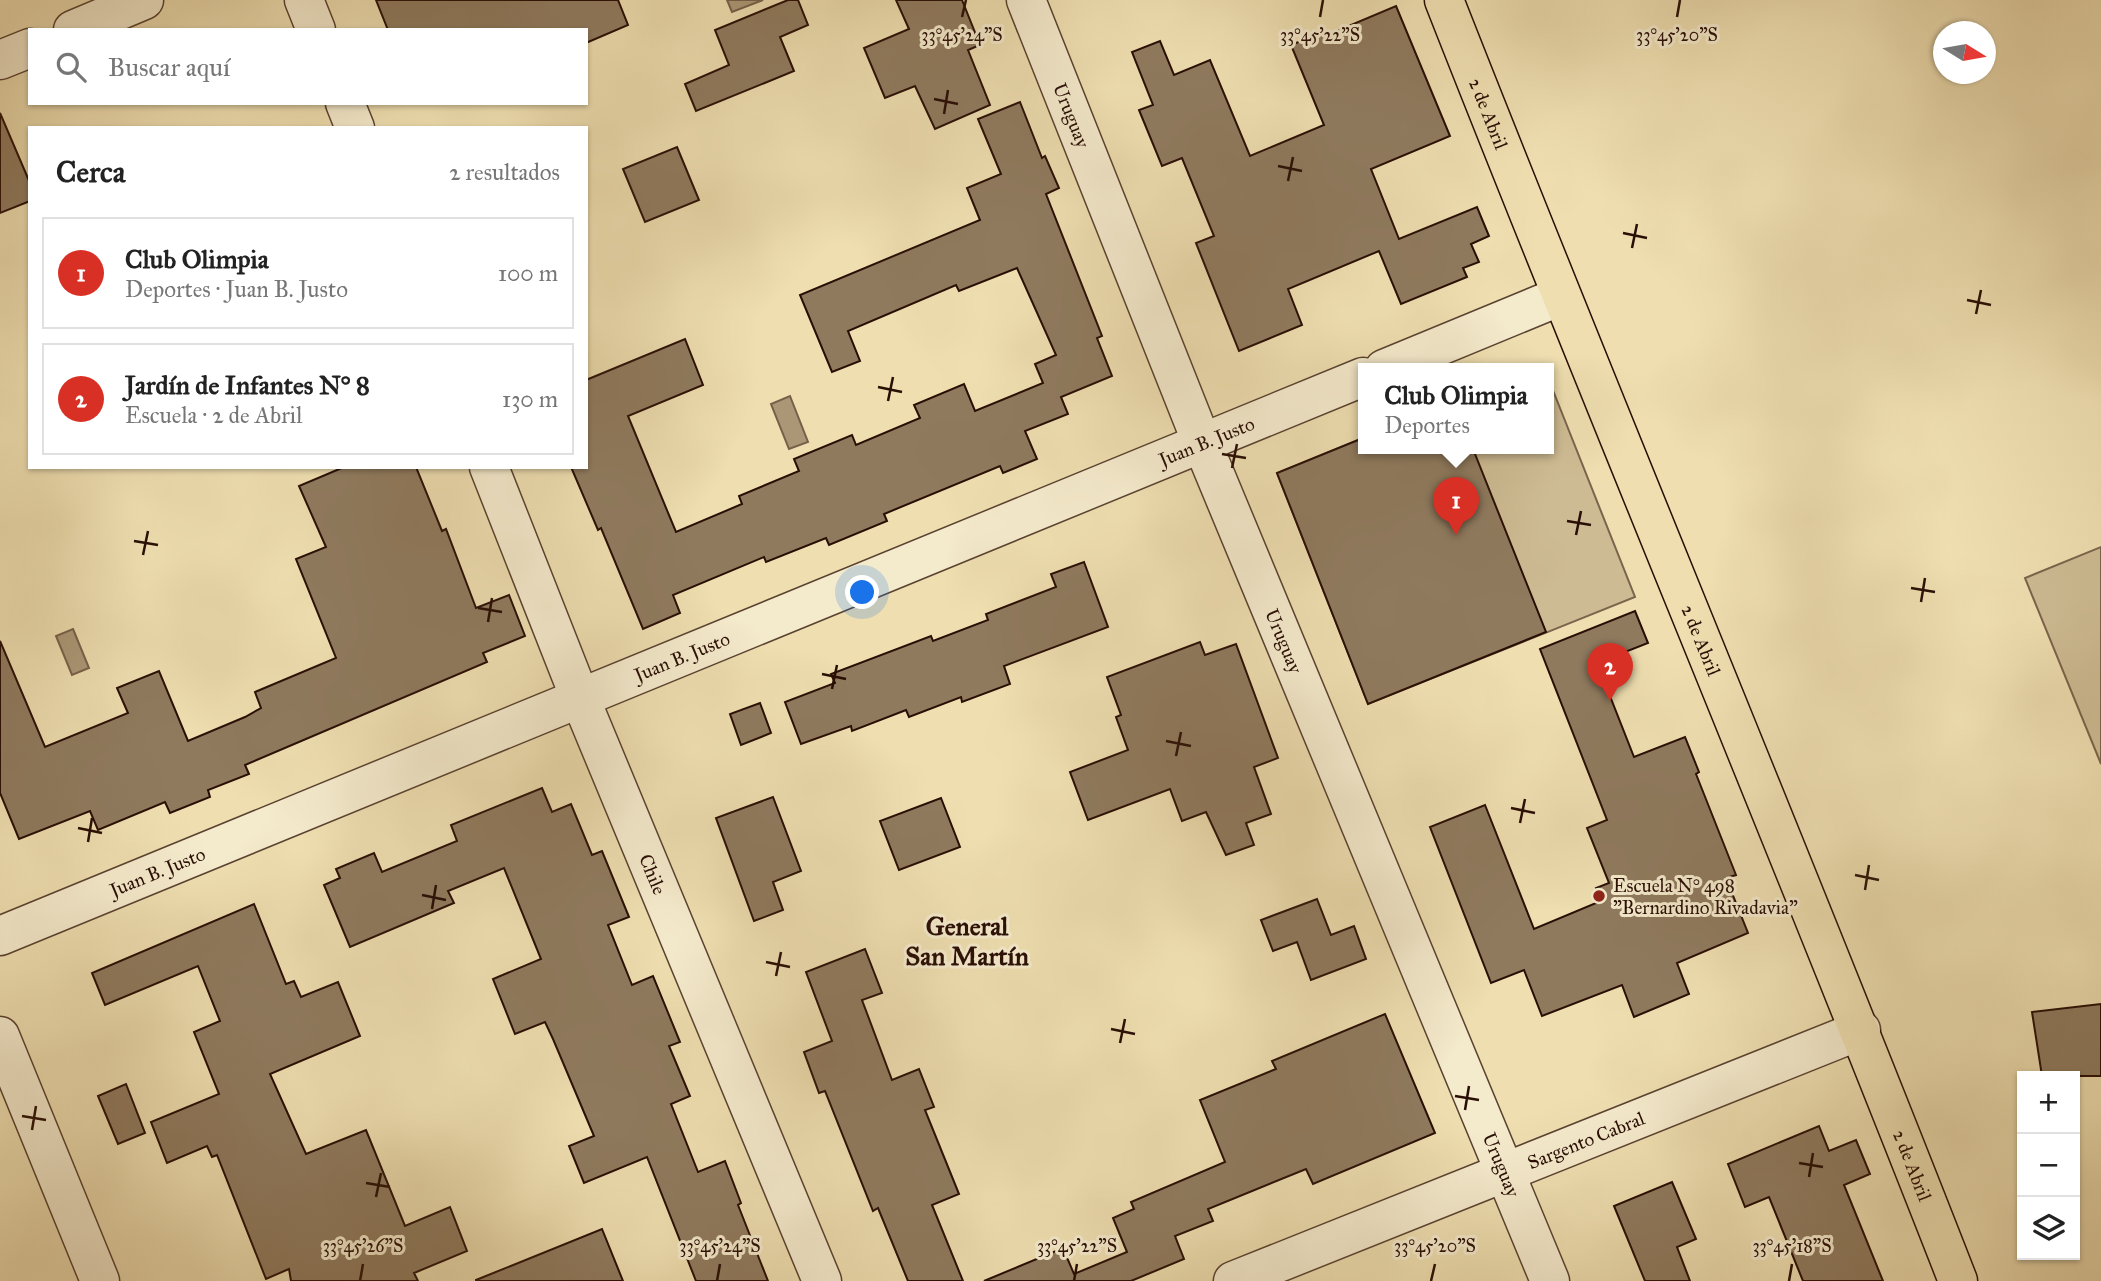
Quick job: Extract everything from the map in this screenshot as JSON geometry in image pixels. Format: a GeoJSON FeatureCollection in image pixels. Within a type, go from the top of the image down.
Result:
{"type":"FeatureCollection","features":[{"type":"Feature","properties":{"kind":"main road","name":"2 de Abril"},"geometry":{"type":"LineString","coordinates":[[1444,0],[1561,296],[1860,1030],[1958,1281]]}},
{"type":"Feature","properties":{"kind":"street"},"geometry":{"type":"LineString","coordinates":[[78,28],[145,0]]}},
{"type":"Feature","properties":{"kind":"street"},"geometry":{"type":"LineString","coordinates":[[304,0],[315,28]]}},
{"type":"Feature","properties":{"kind":"street","name":"Uruguay"},"geometry":{"type":"LineString","coordinates":[[1026,0],[1202,443],[1506,1169],[1550,1281]]}},
{"type":"Feature","properties":{"kind":"street"},"geometry":{"type":"LineString","coordinates":[[0,60],[28,49]]}},
{"type":"Feature","properties":{"kind":"street"},"geometry":{"type":"LineString","coordinates":[[346,105],[354,126]]}},
{"type":"Feature","properties":{"kind":"street"},"geometry":{"type":"LineString","coordinates":[[1399,363],[1561,296]]}},
{"type":"Feature","properties":{"kind":"street","name":"Juan B. Justo"},"geometry":{"type":"LineString","coordinates":[[0,936],[1358,379]]}},
{"type":"Feature","properties":{"kind":"street","name":"Chile"},"geometry":{"type":"LineString","coordinates":[[490,469],[580,698],[822,1281]]}},
{"type":"Feature","properties":{"kind":"street","name":"Sargento Cabral"},"geometry":{"type":"LineString","coordinates":[[1234,1281],[1506,1169],[1860,1030]]}},
{"type":"Feature","properties":{"kind":"street"},"geometry":{"type":"LineString","coordinates":[[0,1036],[100,1281]]}},
{"type":"Feature","properties":{"kind":"shaded area"},"geometry":{"type":"Polygon","coordinates":[[[727,0],[763,0],[732,12],[727,0]]]}},
{"type":"Feature","properties":{"kind":"shaded area"},"geometry":{"type":"Polygon","coordinates":[[[1554,393],[1635,597],[1368,704],[1277,473],[1358,440],[1358,454],[1554,454],[1554,393]]]}},
{"type":"Feature","properties":{"kind":"shaded area"},"geometry":{"type":"Polygon","coordinates":[[[790,396],[808,442],[789,449],[771,404],[790,396]]]}},
{"type":"Feature","properties":{"kind":"shaded area"},"geometry":{"type":"Polygon","coordinates":[[[2101,547],[2101,764],[2025,578],[2101,547]]]}},
{"type":"Feature","properties":{"kind":"shaded area"},"geometry":{"type":"Polygon","coordinates":[[[73,629],[89,668],[72,675],[56,636],[73,629]]]}},
{"type":"Feature","properties":{"kind":"building"},"geometry":{"type":"Polygon","coordinates":[[[376,0],[618,0],[628,25],[588,42],[588,28],[387,28],[376,0]]]}},
{"type":"Feature","properties":{"kind":"building"},"geometry":{"type":"Polygon","coordinates":[[[788,0],[798,0],[808,25],[780,37],[794,71],[696,111],[685,84],[729,65],[715,30],[788,0]]]}},
{"type":"Feature","properties":{"kind":"building"},"geometry":{"type":"Polygon","coordinates":[[[896,0],[962,0],[980,45],[968,50],[990,105],[935,129],[915,86],[885,98],[864,48],[909,29],[896,0]]]}},
{"type":"Feature","properties":{"kind":"building"},"geometry":{"type":"Polygon","coordinates":[[[1396,6],[1450,136],[1371,169],[1399,239],[1477,207],[1489,236],[1471,244],[1479,262],[1463,268],[1467,277],[1401,304],[1379,251],[1288,289],[1302,325],[1239,351],[1196,243],[1214,236],[1182,158],[1162,166],[1139,110],[1153,105],[1132,52],[1160,41],[1174,75],[1210,60],[1250,156],[1324,125],[1291,45],[1323,32],[1325,36],[1396,6]]]}},
{"type":"Feature","properties":{"kind":"building"},"geometry":{"type":"Polygon","coordinates":[[[1020,102],[1042,158],[1045,156],[1059,188],[1046,194],[1102,336],[1097,338],[1112,376],[1061,397],[1068,414],[1025,431],[1037,459],[1003,473],[1000,466],[884,514],[887,521],[829,545],[826,538],[766,562],[764,557],[673,595],[680,613],[643,629],[601,528],[598,530],[572,469],[588,469],[588,379],[685,339],[703,385],[628,416],[676,532],[742,504],[739,496],[799,471],[794,459],[852,435],[856,445],[920,418],[914,405],[964,384],[975,411],[1043,383],[1035,364],[1056,355],[1017,268],[959,291],[956,285],[848,331],[860,361],[832,372],[800,295],[980,220],[967,188],[1001,174],[978,119],[1020,102]]]}},
{"type":"Feature","properties":{"kind":"building"},"geometry":{"type":"Polygon","coordinates":[[[0,113],[28,178],[28,202],[0,213],[0,113]]]}},
{"type":"Feature","properties":{"kind":"building"},"geometry":{"type":"Polygon","coordinates":[[[677,147],[699,200],[645,222],[623,169],[677,147]]]}},
{"type":"Feature","properties":{"kind":"building"},"geometry":{"type":"Polygon","coordinates":[[[1358,440],[1358,454],[1475,454],[1546,632],[1368,704],[1277,473],[1358,440]]]}},
{"type":"Feature","properties":{"kind":"building"},"geometry":{"type":"Polygon","coordinates":[[[339,469],[417,469],[442,531],[446,529],[476,608],[509,595],[525,636],[483,653],[487,662],[245,765],[249,774],[208,790],[210,797],[170,813],[165,802],[98,830],[90,811],[19,839],[0,793],[0,641],[45,747],[128,713],[117,688],[159,671],[188,741],[245,717],[261,708],[255,692],[336,658],[296,559],[326,547],[299,486],[339,469]]]}},
{"type":"Feature","properties":{"kind":"building"},"geometry":{"type":"Polygon","coordinates":[[[1084,562],[1108,627],[1004,666],[1010,684],[962,702],[961,697],[909,717],[906,710],[852,731],[851,726],[801,744],[785,702],[835,683],[831,674],[931,636],[933,641],[988,620],[986,614],[1056,587],[1051,574],[1084,562]]]}},
{"type":"Feature","properties":{"kind":"building"},"geometry":{"type":"Polygon","coordinates":[[[1635,611],[1648,643],[1597,663],[1634,757],[1685,737],[1699,772],[1696,774],[1736,875],[1726,878],[1748,933],[1677,963],[1689,994],[1634,1017],[1622,985],[1542,1016],[1524,970],[1491,983],[1430,827],[1485,805],[1534,929],[1601,901],[1596,888],[1609,883],[1587,828],[1607,820],[1540,649],[1635,611]]]}},
{"type":"Feature","properties":{"kind":"building"},"geometry":{"type":"Polygon","coordinates":[[[1200,642],[1205,655],[1236,644],[1278,758],[1254,767],[1271,814],[1246,823],[1254,845],[1226,855],[1206,812],[1182,821],[1170,789],[1088,820],[1070,772],[1128,750],[1116,717],[1121,715],[1107,677],[1200,642]]]}},
{"type":"Feature","properties":{"kind":"building"},"geometry":{"type":"Polygon","coordinates":[[[760,703],[771,733],[741,745],[730,714],[760,703]]]}},
{"type":"Feature","properties":{"kind":"building"},"geometry":{"type":"Polygon","coordinates":[[[542,788],[552,812],[571,804],[592,855],[602,851],[629,917],[608,925],[632,985],[653,976],[680,1042],[669,1046],[690,1096],[671,1104],[698,1172],[725,1161],[741,1203],[738,1205],[768,1281],[696,1281],[647,1157],[584,1183],[569,1146],[594,1136],[553,1039],[545,1022],[515,1034],[493,979],[541,959],[504,868],[448,891],[454,903],[350,947],[324,885],[340,878],[336,869],[374,853],[382,872],[457,841],[451,825],[542,788]]]}},
{"type":"Feature","properties":{"kind":"building"},"geometry":{"type":"Polygon","coordinates":[[[773,797],[801,871],[773,882],[783,910],[754,921],[716,818],[773,797]]]}},
{"type":"Feature","properties":{"kind":"building"},"geometry":{"type":"Polygon","coordinates":[[[941,798],[960,847],[899,870],[880,821],[941,798]]]}},
{"type":"Feature","properties":{"kind":"building"},"geometry":{"type":"Polygon","coordinates":[[[1317,899],[1331,935],[1354,926],[1366,959],[1311,980],[1297,942],[1273,951],[1261,920],[1317,899]]]}},
{"type":"Feature","properties":{"kind":"building"},"geometry":{"type":"Polygon","coordinates":[[[254,904],[286,984],[294,981],[301,997],[338,982],[360,1036],[270,1074],[306,1154],[366,1130],[405,1226],[450,1207],[467,1251],[414,1273],[418,1281],[291,1281],[289,1269],[266,1279],[217,1155],[212,1157],[207,1146],[167,1163],[151,1122],[219,1094],[194,1032],[220,1021],[198,966],[105,1005],[92,973],[254,904]]]}},
{"type":"Feature","properties":{"kind":"building"},"geometry":{"type":"Polygon","coordinates":[[[865,949],[882,993],[862,1000],[892,1080],[919,1069],[934,1107],[925,1110],[959,1194],[932,1205],[963,1281],[908,1281],[878,1208],[873,1211],[825,1091],[819,1093],[804,1052],[832,1041],[806,972],[865,949]]]}},
{"type":"Feature","properties":{"kind":"building"},"geometry":{"type":"Polygon","coordinates":[[[2101,1004],[2101,1076],[2080,1076],[2080,1071],[2041,1071],[2032,1012],[2101,1004]]]}},
{"type":"Feature","properties":{"kind":"building"},"geometry":{"type":"Polygon","coordinates":[[[1385,1014],[1435,1133],[1313,1184],[1306,1169],[1208,1209],[1213,1221],[1175,1236],[1184,1259],[1131,1281],[984,1281],[1063,1248],[1074,1274],[1127,1252],[1113,1218],[1134,1209],[1131,1202],[1225,1162],[1200,1100],[1276,1069],[1272,1061],[1385,1014]]]}},
{"type":"Feature","properties":{"kind":"building"},"geometry":{"type":"Polygon","coordinates":[[[126,1084],[145,1133],[118,1144],[98,1096],[126,1084]]]}},
{"type":"Feature","properties":{"kind":"building"},"geometry":{"type":"Polygon","coordinates":[[[1819,1126],[1829,1151],[1856,1140],[1870,1174],[1844,1185],[1883,1281],[1803,1281],[1769,1197],[1745,1207],[1728,1164],[1819,1126]]]}},
{"type":"Feature","properties":{"kind":"building"},"geometry":{"type":"Polygon","coordinates":[[[1672,1182],[1696,1239],[1677,1247],[1690,1281],[1645,1281],[1614,1206],[1672,1182]]]}},
{"type":"Feature","properties":{"kind":"building"},"geometry":{"type":"Polygon","coordinates":[[[602,1229],[623,1281],[476,1281],[476,1280],[602,1229]]]}},
{"type":"Feature","properties":{"kind":"place","name":"Club Olimpia"},"geometry":{"type":"Point","coordinates":[1456,535]}},
{"type":"Feature","properties":{"kind":"place","name":"Jardín de Infantes N° 8"},"geometry":{"type":"Point","coordinates":[1610,701]}},
{"type":"Feature","properties":{"kind":"place","name":"Escuela N° 498 \"Bernardino Rivadavia\""},"geometry":{"type":"Point","coordinates":[1599,896]}},
{"type":"Feature","properties":{"kind":"district","name":"General San Martín"},"geometry":{"type":"Point","coordinates":[967,941]}}]}
